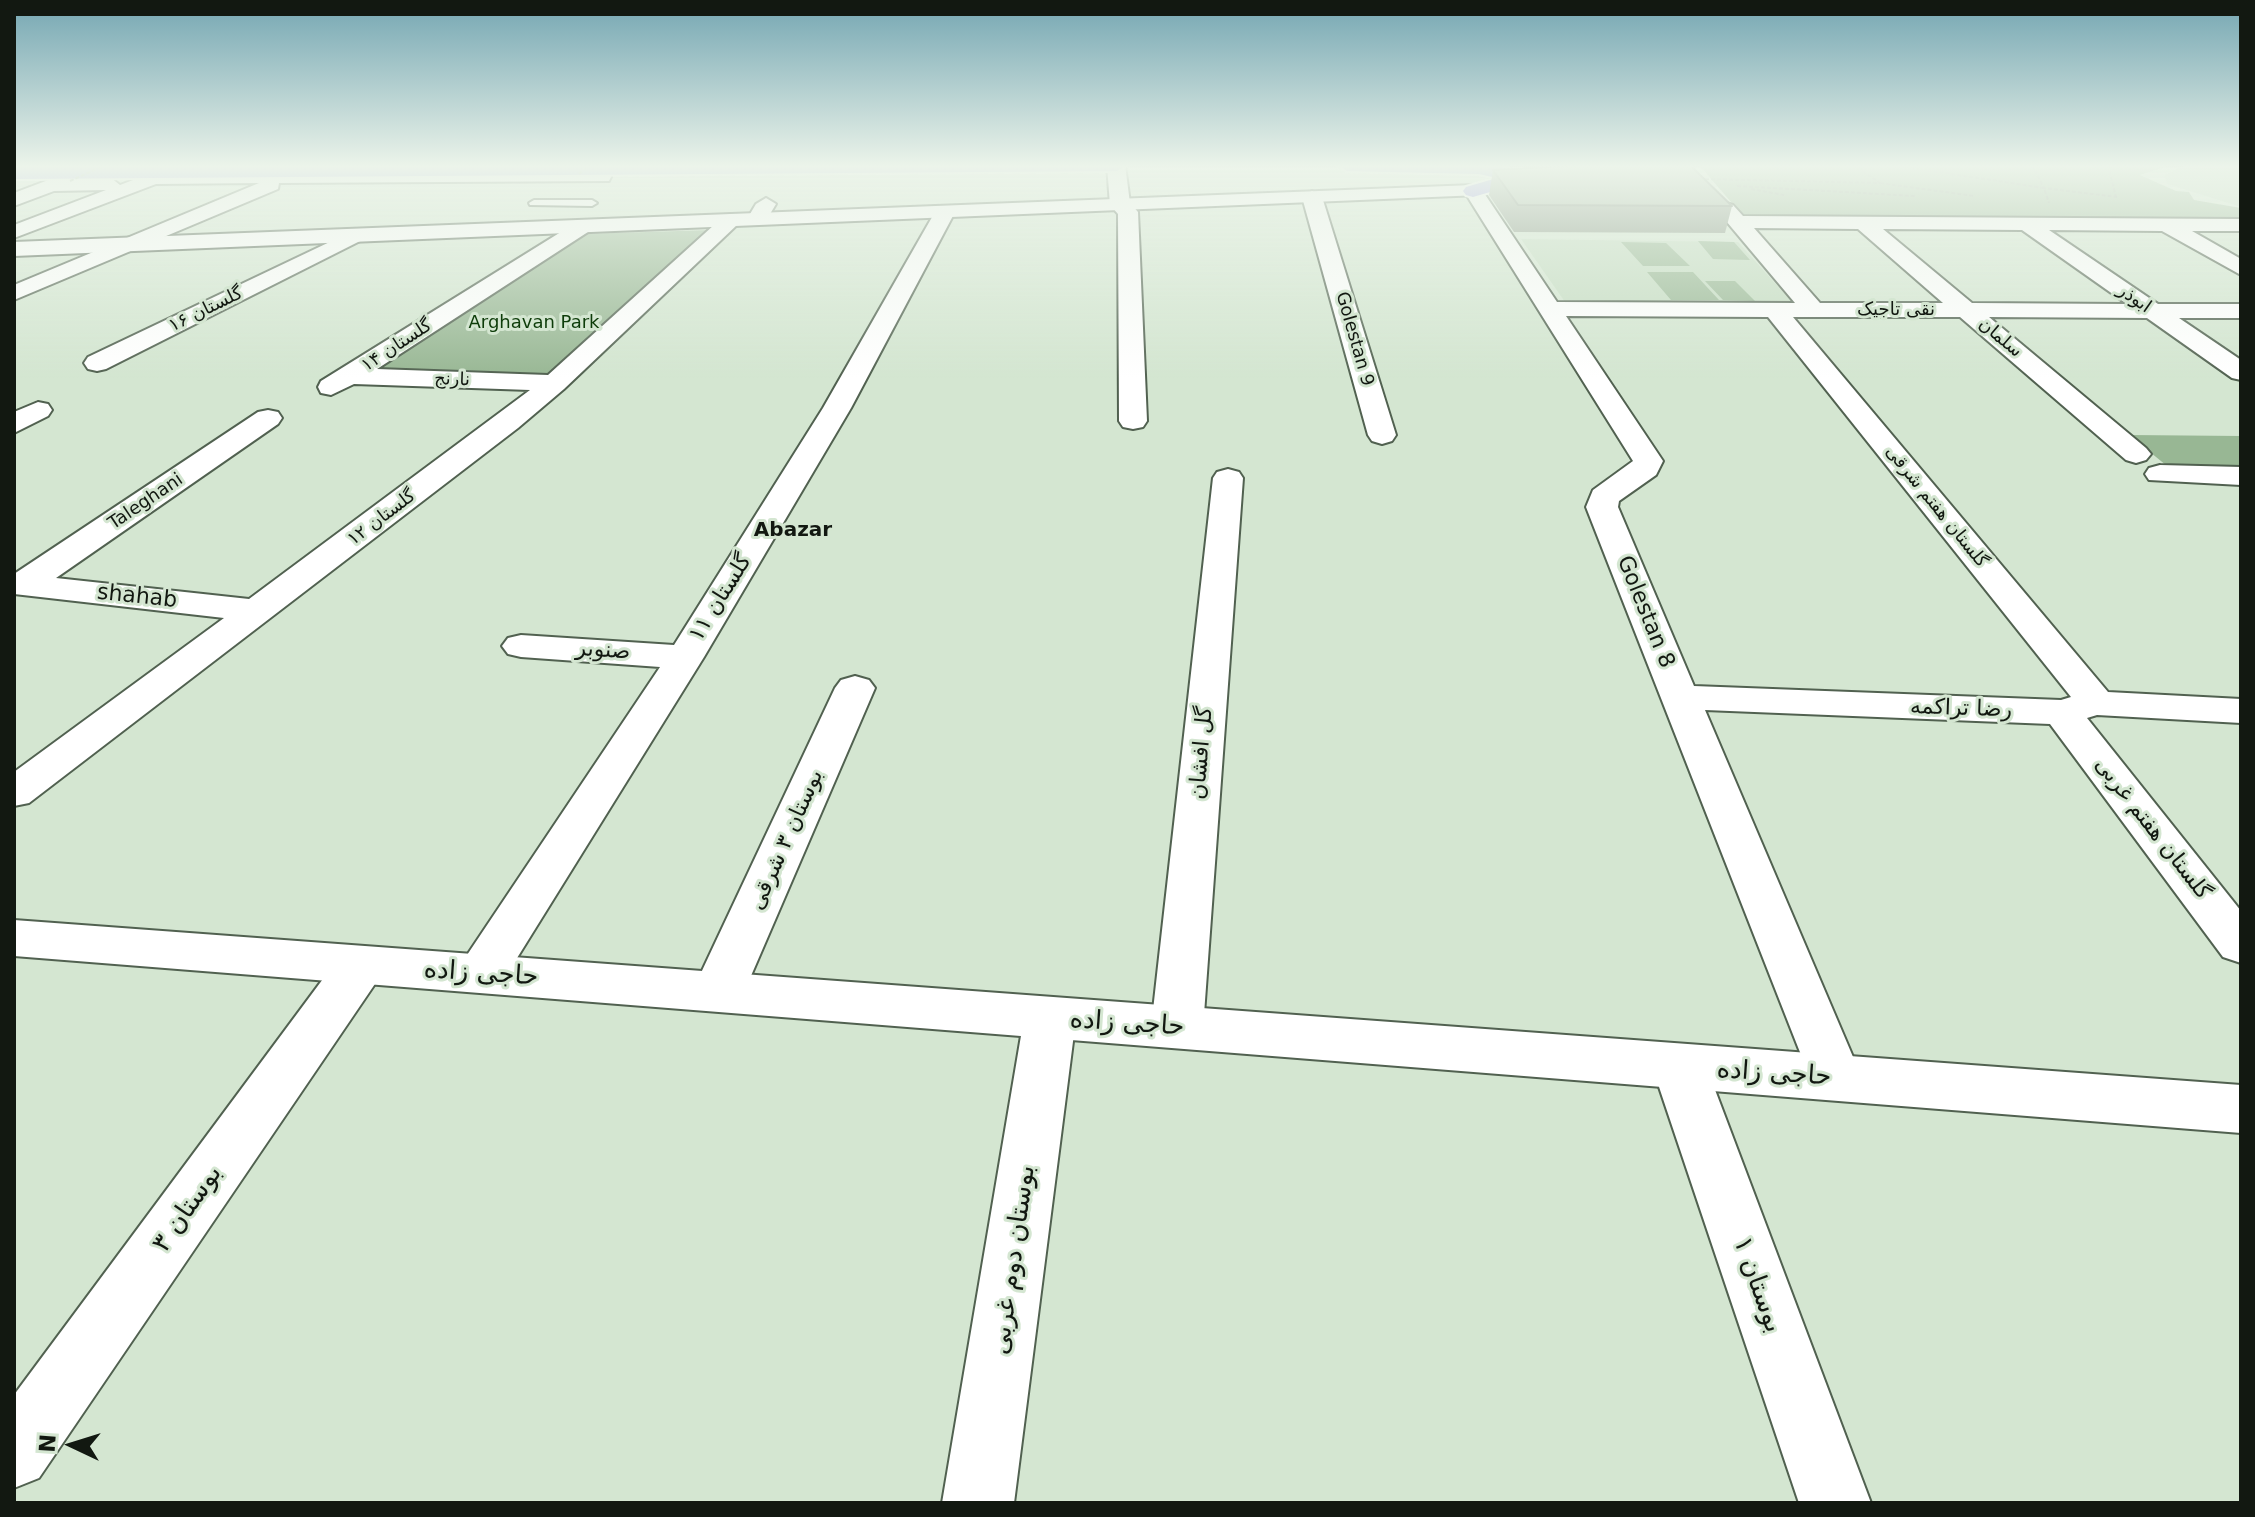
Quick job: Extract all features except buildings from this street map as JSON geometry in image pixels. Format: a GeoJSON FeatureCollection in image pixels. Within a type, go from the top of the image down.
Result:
{"type":"FeatureCollection","features":[{"type":"Feature","properties":{"kind":"street"},"geometry":{"type":"LineString","coordinates":[[14,293],[150,236]]}},
{"type":"Feature","properties":{"kind":"street"},"geometry":{"type":"LineString","coordinates":[[14,249],[337,236]]}},
{"type":"Feature","properties":{"kind":"street","name":"گلستان ۱۶"},"geometry":{"type":"LineString","coordinates":[[97,363],[355,236]]}},
{"type":"Feature","properties":{"kind":"street","name":"گلستان ۱۴"},"geometry":{"type":"LineString","coordinates":[[340,382],[563,236]]}},
{"type":"Feature","properties":{"kind":"street","name":"گلستان ۱۲"},"geometry":{"type":"LineString","coordinates":[[14,793],[259,611],[555,383],[727,236]]}},
{"type":"Feature","properties":{"kind":"street","name":"گلستان ۱۱"},"geometry":{"type":"LineString","coordinates":[[481,974],[685,657],[837,408],[932,236]]}},
{"type":"Feature","properties":{"kind":"street"},"geometry":{"type":"LineString","coordinates":[[1129,236],[1133,421]]}},
{"type":"Feature","properties":{"kind":"street","name":"Golestan 9"},"geometry":{"type":"LineString","coordinates":[[1323,236],[1382,435]]}},
{"type":"Feature","properties":{"kind":"street","name":"Golestan 8"},"geometry":{"type":"LineString","coordinates":[[1502,236],[1648,461],[1645,469],[1604,497],[1602,507],[1835,1078]]}},
{"type":"Feature","properties":{"kind":"street"},"geometry":{"type":"LineString","coordinates":[[1750,236],[1814,310]]}},
{"type":"Feature","properties":{"kind":"street","name":"سلمان"},"geometry":{"type":"LineString","coordinates":[[1878,236],[2136,454]]}},
{"type":"Feature","properties":{"kind":"street","name":"ابوذر"},"geometry":{"type":"LineString","coordinates":[[2044,236],[2241,372]]}},
{"type":"Feature","properties":{"kind":"street"},"geometry":{"type":"LineString","coordinates":[[2185,236],[2241,268]]}},
{"type":"Feature","properties":{"kind":"street","name":"نقی تاجیک"},"geometry":{"type":"LineString","coordinates":[[1550,309],[2241,311]]}},
{"type":"Feature","properties":{"kind":"street","name":"گلستان هفتم شرقی"},"geometry":{"type":"LineString","coordinates":[[1775,310],[2079,708]]}},
{"type":"Feature","properties":{"kind":"street","name":"نارنج"},"geometry":{"type":"LineString","coordinates":[[340,382],[555,383]]}},
{"type":"Feature","properties":{"kind":"street","name":"Taleghani"},"geometry":{"type":"LineString","coordinates":[[19,584],[268,418]]}},
{"type":"Feature","properties":{"kind":"street"},"geometry":{"type":"LineString","coordinates":[[2160,474],[2241,476]]}},
{"type":"Feature","properties":{"kind":"street","name":"گل افشان"},"geometry":{"type":"LineString","coordinates":[[1177,1028],[1228,478]]}},
{"type":"Feature","properties":{"kind":"street","name":"shahab"},"geometry":{"type":"LineString","coordinates":[[19,584],[259,611]]}},
{"type":"Feature","properties":{"kind":"street","name":"صنوبر"},"geometry":{"type":"LineString","coordinates":[[521,646],[685,657]]}},
{"type":"Feature","properties":{"kind":"street","name":"بوستان ۳ شرقی"},"geometry":{"type":"LineString","coordinates":[[718,992],[855,688]]}},
{"type":"Feature","properties":{"kind":"street","name":"رضا تراکمه"},"geometry":{"type":"LineString","coordinates":[[1680,697],[2241,711]]}},
{"type":"Feature","properties":{"kind":"street","name":"گلستان هفتم غربی"},"geometry":{"type":"LineString","coordinates":[[2079,708],[2241,945]]}},
{"type":"Feature","properties":{"kind":"street","name":"حاجی زاده"},"geometry":{"type":"LineString","coordinates":[[14,938],[2241,1109]]}},
{"type":"Feature","properties":{"kind":"street","name":"بوستان ۳"},"geometry":{"type":"LineString","coordinates":[[22,1429],[361,965]]}},
{"type":"Feature","properties":{"kind":"street","name":"بوستان دوم غربی"},"geometry":{"type":"LineString","coordinates":[[978,1503],[1050,1018]]}},
{"type":"Feature","properties":{"kind":"street","name":"بوستان ۱"},"geometry":{"type":"LineString","coordinates":[[1679,1066],[1835,1503]]}},
{"type":"Feature","properties":{"kind":"shaded area"},"geometry":{"type":"Polygon","coordinates":[[[1521,239],[1738,242],[1792,302],[1565,302],[1521,239]]]}},
{"type":"Feature","properties":{"kind":"green space","name":"Arghavan Park"},"geometry":{"type":"Polygon","coordinates":[[[579,236],[703,236],[547,376],[372,370],[579,236]]]}},
{"type":"Feature","properties":{"kind":"green space"},"geometry":{"type":"Polygon","coordinates":[[[1698,241],[1734,242],[1750,260],[1713,259],[1698,241]]]}},
{"type":"Feature","properties":{"kind":"green space"},"geometry":{"type":"Polygon","coordinates":[[[1621,242],[1666,243],[1690,266],[1643,266],[1621,242]]]}},
{"type":"Feature","properties":{"kind":"green space"},"geometry":{"type":"Polygon","coordinates":[[[1647,272],[1693,272],[1719,300],[1671,300],[1647,272]]]}},
{"type":"Feature","properties":{"kind":"green space"},"geometry":{"type":"Polygon","coordinates":[[[1705,281],[1735,281],[1755,301],[1723,300],[1705,281]]]}},
{"type":"Feature","properties":{"kind":"green space"},"geometry":{"type":"Polygon","coordinates":[[[2129,435],[2241,436],[2241,472],[2172,470],[2129,435]]]}},
{"type":"Feature","properties":{"kind":"district","name":"Abazar"},"geometry":{"type":"Point","coordinates":[793,531]}}]}
